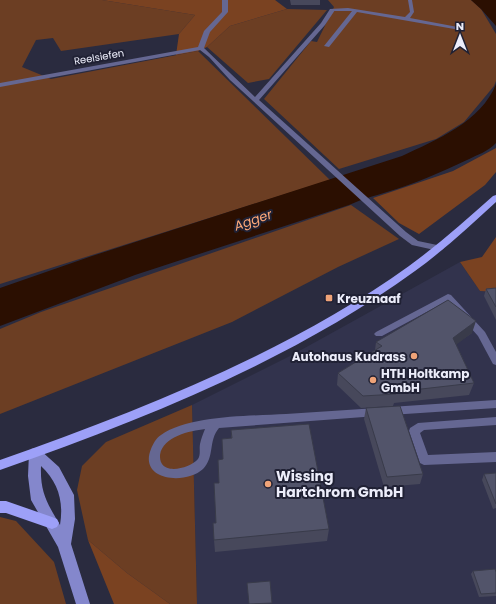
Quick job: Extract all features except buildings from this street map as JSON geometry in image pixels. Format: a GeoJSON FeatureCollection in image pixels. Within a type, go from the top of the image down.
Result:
{"type":"FeatureCollection","features":[{"type":"Feature","properties":{"kind":"main road"},"geometry":{"type":"LineString","coordinates":[[0,465],[163,402],[239,368],[344,312],[439,248],[496,198]]}},
{"type":"Feature","properties":{"kind":"main road"},"geometry":{"type":"LineString","coordinates":[[0,507],[6,507],[52,523]]}},
{"type":"Feature","properties":{"kind":"street"},"geometry":{"type":"LineString","coordinates":[[224,0],[225,12],[207,32],[201,48],[211,56],[232,79],[393,225],[415,243],[439,248]]}},
{"type":"Feature","properties":{"kind":"street"},"geometry":{"type":"LineString","coordinates":[[256,100],[323,24],[332,10]]}},
{"type":"Feature","properties":{"kind":"street","name":"Reelsiefen"},"geometry":{"type":"LineString","coordinates":[[0,85],[201,48]]}},
{"type":"Feature","properties":{"kind":"street"},"geometry":{"type":"LineString","coordinates":[[34,453],[34,476],[38,500],[64,544],[83,604]]}},
{"type":"Feature","properties":{"kind":"street"},"geometry":{"type":"LineString","coordinates":[[34,453],[54,471],[67,495],[68,519],[64,544]]}},
{"type":"Feature","properties":{"kind":"lane"},"geometry":{"type":"LineString","coordinates":[[407,18],[412,12],[410,0]]}},
{"type":"Feature","properties":{"kind":"lane"},"geometry":{"type":"LineString","coordinates":[[332,10],[347,7],[356,10],[460,28]]}},
{"type":"Feature","properties":{"kind":"lane"},"geometry":{"type":"LineString","coordinates":[[327,46],[356,10]]}},
{"type":"Feature","properties":{"kind":"lane"},"geometry":{"type":"LineString","coordinates":[[379,334],[448,297],[482,334],[496,361]]}},
{"type":"Feature","properties":{"kind":"lane"},"geometry":{"type":"LineString","coordinates":[[220,424],[209,431],[206,442],[205,458],[198,466],[187,473],[174,474],[162,471],[155,464],[154,454],[158,444],[170,435],[183,429],[220,424],[496,404]]}},
{"type":"Feature","properties":{"kind":"lane"},"geometry":{"type":"LineString","coordinates":[[496,421],[422,426],[414,431],[424,460],[496,457]]}},
{"type":"Feature","properties":{"kind":"shaded area"},"geometry":{"type":"Polygon","coordinates":[[[0,0],[102,0],[195,15],[179,34],[61,51],[53,38],[36,40],[22,67],[51,79],[198,51],[330,180],[0,284],[0,0]]]}},
{"type":"Feature","properties":{"kind":"shaded area"},"geometry":{"type":"Polygon","coordinates":[[[102,0],[275,0],[287,9],[230,26],[207,47],[198,51],[176,55],[179,34],[195,15],[102,0]]]}},
{"type":"Feature","properties":{"kind":"shaded area"},"geometry":{"type":"Polygon","coordinates":[[[328,0],[471,0],[481,9],[496,34],[496,81],[494,86],[464,122],[436,139],[339,169],[264,99],[311,41],[317,42],[334,7],[328,0]]]}},
{"type":"Feature","properties":{"kind":"shaded area"},"geometry":{"type":"Polygon","coordinates":[[[287,9],[327,10],[269,79],[248,83],[207,47],[230,26],[287,9]]]}},
{"type":"Feature","properties":{"kind":"shaded area"},"geometry":{"type":"Polygon","coordinates":[[[496,148],[496,172],[485,185],[419,234],[399,223],[373,198],[453,171],[496,148]]]}},
{"type":"Feature","properties":{"kind":"shaded area"},"geometry":{"type":"Polygon","coordinates":[[[351,205],[399,239],[338,267],[232,322],[0,414],[0,329],[41,312],[351,205]]]}},
{"type":"Feature","properties":{"kind":"shaded area"},"geometry":{"type":"Polygon","coordinates":[[[496,237],[496,292],[480,291],[460,262],[482,257],[496,237]]]}},
{"type":"Feature","properties":{"kind":"shaded area"},"geometry":{"type":"Polygon","coordinates":[[[460,262],[480,291],[496,292],[496,604],[197,604],[192,405],[292,355],[460,262]]]}},
{"type":"Feature","properties":{"kind":"shaded area"},"geometry":{"type":"Polygon","coordinates":[[[192,405],[197,604],[170,604],[127,573],[88,540],[77,490],[82,466],[106,442],[192,405]]]}},
{"type":"Feature","properties":{"kind":"shaded area"},"geometry":{"type":"Polygon","coordinates":[[[0,517],[16,521],[54,562],[66,604],[0,604],[0,517]]]}},
{"type":"Feature","properties":{"kind":"shaded area"},"geometry":{"type":"Polygon","coordinates":[[[88,540],[127,573],[170,604],[114,604],[88,540]]]}},
{"type":"Feature","properties":{"kind":"water"},"geometry":{"type":"Polygon","coordinates":[[[471,0],[496,0],[496,26],[481,9],[471,0]]]}},
{"type":"Feature","properties":{"kind":"water","name":"Agger"},"geometry":{"type":"Polygon","coordinates":[[[496,84],[496,143],[479,155],[408,185],[135,275],[0,326],[0,288],[92,256],[402,156],[443,136],[469,119],[480,109],[496,84]]]}},
{"type":"Feature","properties":{"kind":"place","name":"Kreuznaaf"},"geometry":{"type":"Point","coordinates":[329,298]}},
{"type":"Feature","properties":{"kind":"place","name":"Autohaus Kudrass"},"geometry":{"type":"Point","coordinates":[414,356]}},
{"type":"Feature","properties":{"kind":"place","name":"HTH Holtkamp GmbH"},"geometry":{"type":"Point","coordinates":[373,380]}},
{"type":"Feature","properties":{"kind":"place","name":"Wissing Hartchrom GmbH"},"geometry":{"type":"Point","coordinates":[268,484]}}]}
